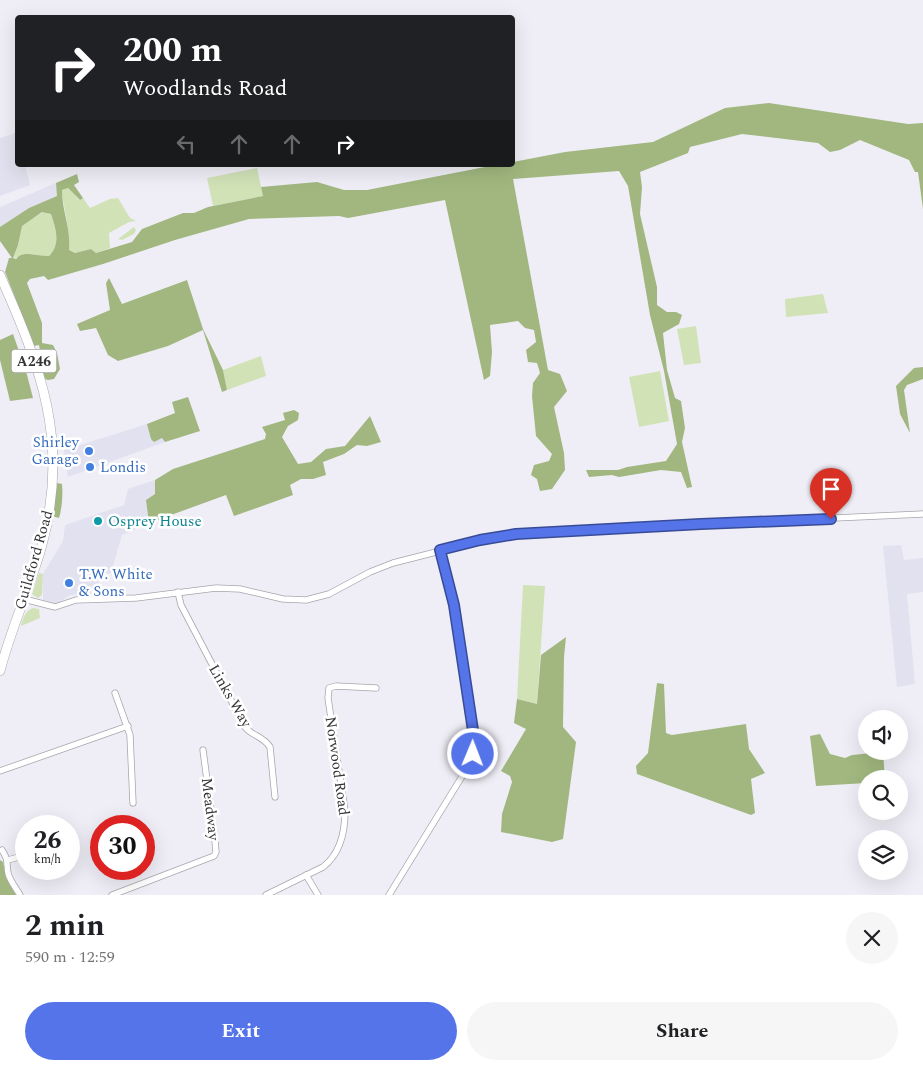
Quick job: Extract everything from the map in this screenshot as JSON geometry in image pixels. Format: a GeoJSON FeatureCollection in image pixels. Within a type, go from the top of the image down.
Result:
{"type":"FeatureCollection","features":[{"type":"Feature","properties":{"kind":"main road","name":"Guildford Road"},"geometry":{"type":"LineString","coordinates":[[0,275],[18,316],[44,391],[50,418],[53,452],[53,480],[46,526],[32,579],[1,665]]}},
{"type":"Feature","properties":{"kind":"street"},"geometry":{"type":"LineString","coordinates":[[24,599],[55,607],[76,600],[136,598],[228,588],[283,599],[306,600],[329,594],[380,567],[480,540],[516,534],[923,514]]}},
{"type":"Feature","properties":{"kind":"street"},"geometry":{"type":"LineString","coordinates":[[389,895],[466,770],[475,746],[454,605],[440,550]]}},
{"type":"Feature","properties":{"kind":"street","name":"Links Way"},"geometry":{"type":"LineString","coordinates":[[178,592],[181,605],[245,727],[250,732],[266,740],[270,747],[275,797]]}},
{"type":"Feature","properties":{"kind":"street","name":"Norwood Road"},"geometry":{"type":"LineString","coordinates":[[266,895],[323,867],[331,860],[340,844],[345,823],[345,811],[328,698],[329,688],[342,686],[376,688]]}},
{"type":"Feature","properties":{"kind":"street"},"geometry":{"type":"LineString","coordinates":[[115,693],[128,726],[131,744],[133,802]]}},
{"type":"Feature","properties":{"kind":"street"},"geometry":{"type":"LineString","coordinates":[[0,771],[128,726]]}},
{"type":"Feature","properties":{"kind":"street","name":"Meadway"},"geometry":{"type":"LineString","coordinates":[[112,895],[214,856],[216,852],[203,750]]}},
{"type":"Feature","properties":{"kind":"street"},"geometry":{"type":"LineString","coordinates":[[2,850],[8,860],[8,874],[20,895]]}},
{"type":"Feature","properties":{"kind":"street"},"geometry":{"type":"LineString","coordinates":[[8,860],[15,858]]}},
{"type":"Feature","properties":{"kind":"street"},"geometry":{"type":"LineString","coordinates":[[306,876],[318,895]]}},
{"type":"Feature","properties":{"kind":"shaded area"},"geometry":{"type":"Polygon","coordinates":[[[15,133],[15,167],[26,167],[30,185],[0,196],[0,138],[15,133]]]}},
{"type":"Feature","properties":{"kind":"shaded area"},"geometry":{"type":"Polygon","coordinates":[[[56,183],[58,196],[29,208],[0,227],[0,207],[56,183]]]}},
{"type":"Feature","properties":{"kind":"shaded area"},"geometry":{"type":"Polygon","coordinates":[[[147,424],[151,439],[162,438],[165,442],[68,477],[64,450],[147,424]]]}},
{"type":"Feature","properties":{"kind":"shaded area"},"geometry":{"type":"Polygon","coordinates":[[[155,480],[155,494],[146,500],[149,523],[122,535],[111,573],[97,574],[100,593],[70,595],[57,604],[43,600],[43,574],[63,541],[65,525],[124,505],[128,489],[155,480]]]}},
{"type":"Feature","properties":{"kind":"shaded area"},"geometry":{"type":"Polygon","coordinates":[[[901,545],[904,560],[923,558],[923,592],[907,594],[915,684],[897,687],[883,546],[901,545]]]}},
{"type":"Feature","properties":{"kind":"green space"},"geometry":{"type":"Polygon","coordinates":[[[769,103],[908,124],[923,123],[923,209],[918,172],[915,172],[909,160],[860,140],[840,150],[830,152],[818,143],[742,134],[690,147],[688,153],[640,172],[642,187],[640,214],[657,287],[657,305],[667,312],[676,312],[682,315],[679,324],[663,333],[667,370],[675,398],[681,401],[685,428],[682,442],[692,487],[687,488],[681,472],[661,470],[619,477],[612,475],[589,477],[586,470],[618,470],[666,461],[677,444],[664,371],[650,315],[628,186],[619,171],[513,179],[548,370],[560,374],[567,391],[554,407],[564,453],[565,470],[552,489],[540,491],[537,479],[531,475],[534,465],[549,461],[552,454],[536,436],[532,396],[533,383],[540,373],[537,363],[528,362],[526,350],[536,342],[534,330],[525,328],[518,321],[490,325],[492,352],[490,376],[484,380],[445,200],[348,218],[339,216],[249,219],[48,280],[44,276],[30,279],[27,283],[42,323],[42,343],[53,345],[57,353],[60,369],[54,379],[48,380],[45,379],[37,356],[40,351],[39,345],[34,346],[5,272],[9,258],[12,258],[0,241],[0,227],[29,208],[57,196],[56,183],[77,174],[79,182],[74,185],[83,198],[80,200],[68,188],[62,190],[69,234],[69,250],[75,253],[91,249],[96,253],[132,242],[142,229],[183,213],[194,213],[208,207],[263,196],[261,187],[317,182],[344,190],[367,190],[485,167],[515,167],[515,162],[565,152],[653,142],[725,108],[769,103]],[[42,212],[22,226],[13,258],[16,259],[23,254],[49,256],[55,246],[56,231],[51,214],[42,212]]]}},
{"type":"Feature","properties":{"kind":"green space"},"geometry":{"type":"Polygon","coordinates":[[[257,168],[263,196],[213,206],[207,178],[257,168]]]}},
{"type":"Feature","properties":{"kind":"green space"},"geometry":{"type":"Polygon","coordinates":[[[68,188],[79,200],[83,198],[90,208],[110,199],[118,198],[130,218],[136,221],[129,222],[109,233],[110,248],[96,253],[91,249],[75,253],[69,250],[68,229],[62,194],[62,190],[68,188]]]}},
{"type":"Feature","properties":{"kind":"green space"},"geometry":{"type":"Polygon","coordinates":[[[43,212],[51,214],[54,225],[56,241],[53,251],[49,256],[40,257],[32,254],[13,258],[22,225],[43,212]]]}},
{"type":"Feature","properties":{"kind":"green space"},"geometry":{"type":"Polygon","coordinates":[[[134,227],[136,230],[134,234],[122,240],[118,239],[134,227]]]}},
{"type":"Feature","properties":{"kind":"green space"},"geometry":{"type":"Polygon","coordinates":[[[109,278],[122,304],[187,280],[203,329],[223,370],[227,390],[222,392],[203,330],[168,346],[118,361],[108,355],[96,328],[80,331],[77,324],[110,310],[106,283],[109,278]]]}},
{"type":"Feature","properties":{"kind":"green space"},"geometry":{"type":"Polygon","coordinates":[[[823,294],[828,313],[786,317],[785,299],[823,294]]]}},
{"type":"Feature","properties":{"kind":"green space"},"geometry":{"type":"Polygon","coordinates":[[[696,326],[701,363],[684,365],[677,329],[696,326]]]}},
{"type":"Feature","properties":{"kind":"green space"},"geometry":{"type":"Polygon","coordinates":[[[13,334],[33,398],[10,401],[0,360],[0,340],[13,334]]]}},
{"type":"Feature","properties":{"kind":"green space"},"geometry":{"type":"Polygon","coordinates":[[[261,356],[266,376],[227,390],[223,370],[261,356]]]}},
{"type":"Feature","properties":{"kind":"green space"},"geometry":{"type":"Polygon","coordinates":[[[923,367],[923,379],[907,385],[904,390],[910,433],[900,414],[896,386],[914,368],[923,367]]]}},
{"type":"Feature","properties":{"kind":"green space"},"geometry":{"type":"Polygon","coordinates":[[[660,371],[669,421],[639,427],[629,377],[660,371]]]}},
{"type":"Feature","properties":{"kind":"green space"},"geometry":{"type":"Polygon","coordinates":[[[188,397],[200,431],[165,442],[162,438],[154,442],[151,439],[147,424],[175,413],[172,402],[188,397]]]}},
{"type":"Feature","properties":{"kind":"green space"},"geometry":{"type":"Polygon","coordinates":[[[294,410],[299,413],[298,420],[288,426],[282,437],[298,464],[311,462],[326,449],[345,446],[370,416],[381,442],[367,446],[357,445],[344,454],[323,462],[326,475],[313,479],[301,479],[290,485],[293,495],[234,516],[226,495],[149,523],[146,500],[155,494],[155,480],[173,469],[265,439],[266,434],[262,427],[285,420],[283,413],[294,410]]]}},
{"type":"Feature","properties":{"kind":"green space"},"geometry":{"type":"Polygon","coordinates":[[[57,483],[62,484],[62,506],[59,518],[52,516],[57,483]]]}},
{"type":"Feature","properties":{"kind":"green space"},"geometry":{"type":"Polygon","coordinates":[[[39,573],[43,574],[42,595],[38,598],[32,594],[39,573]]]}},
{"type":"Feature","properties":{"kind":"green space"},"geometry":{"type":"Polygon","coordinates":[[[523,585],[545,586],[537,704],[517,699],[523,585]]]}},
{"type":"Feature","properties":{"kind":"green space"},"geometry":{"type":"Polygon","coordinates":[[[33,608],[39,609],[40,618],[21,626],[26,613],[33,608]]]}},
{"type":"Feature","properties":{"kind":"green space"},"geometry":{"type":"Polygon","coordinates":[[[566,637],[563,727],[576,742],[563,839],[552,842],[501,832],[502,814],[512,782],[510,776],[501,771],[526,729],[514,723],[517,699],[537,704],[541,655],[566,637]]]}},
{"type":"Feature","properties":{"kind":"green space"},"geometry":{"type":"Polygon","coordinates":[[[657,683],[664,684],[666,733],[672,735],[746,724],[749,749],[765,773],[751,779],[755,813],[751,815],[637,774],[636,766],[648,753],[657,683]]]}},
{"type":"Feature","properties":{"kind":"green space"},"geometry":{"type":"Polygon","coordinates":[[[820,734],[830,754],[845,758],[858,754],[858,760],[884,760],[884,770],[858,770],[858,783],[816,786],[810,736],[820,734]]]}},
{"type":"Feature","properties":{"kind":"green space"},"geometry":{"type":"Polygon","coordinates":[[[0,860],[3,862],[6,878],[16,895],[0,895],[0,860]]]}},
{"type":"Feature","properties":{"kind":"place","name":"Shirley Garage"},"geometry":{"type":"Point","coordinates":[89,451]}},
{"type":"Feature","properties":{"kind":"place","name":"Londis"},"geometry":{"type":"Point","coordinates":[90,467]}},
{"type":"Feature","properties":{"kind":"place","name":"Osprey House"},"geometry":{"type":"Point","coordinates":[98,521]}},
{"type":"Feature","properties":{"kind":"place","name":"T.W. White & Sons"},"geometry":{"type":"Point","coordinates":[69,583]}},
{"type":"Feature","properties":{"kind":"route"},"geometry":{"type":"LineString","coordinates":[[473,754],[475,746],[474,737],[454,605],[440,550],[480,540],[516,534],[831,519]]}}]}
